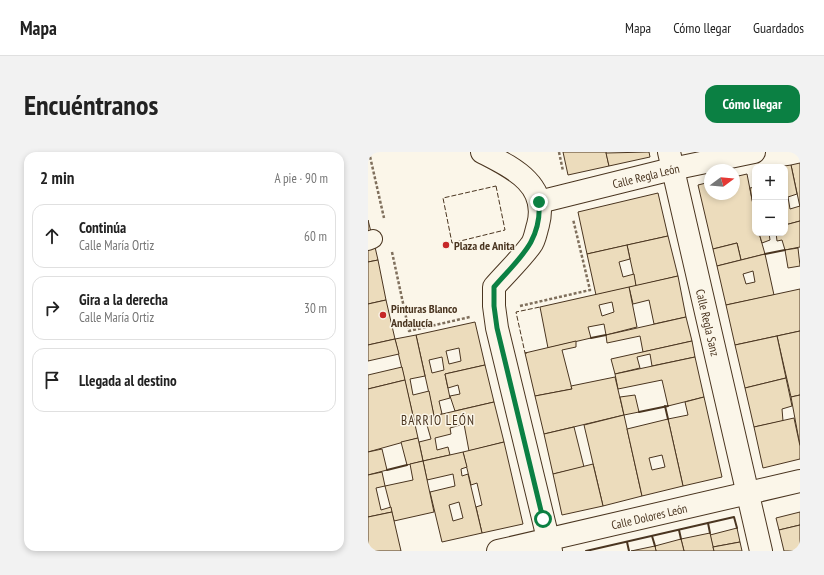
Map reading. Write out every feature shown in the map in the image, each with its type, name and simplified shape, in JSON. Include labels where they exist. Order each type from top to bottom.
[{"type":"street","points":[[482,152],[514,168],[532,186],[539,202],[540,216],[532,244],[494,287],[494,311],[550,545]]},
{"type":"street","name":"Calle Regla León","points":[[539,202],[671,160],[752,152]]},
{"type":"street","name":"Calle Regla Sanz","points":[[671,160],[761,551]]},
{"type":"street","name":"Calle Dolores León","points":[[498,551],[550,545],[747,493],[800,481]]},
{"type":"path","points":[[369,152],[385,221]]},
{"type":"path","points":[[391,251],[409,331],[590,290],[559,152]]},
{"type":"building","points":[[563,152],[606,152],[609,166],[568,175]]},
{"type":"building","points":[[649,152],[650,157],[609,166],[606,153]]},
{"type":"building","points":[[800,163],[800,207],[791,165]]},
{"type":"building","points":[[788,165],[791,165],[797,194],[788,197]]},
{"type":"building","points":[[747,174],[752,200],[752,236],[760,236],[765,254],[741,260],[737,243],[713,249],[698,185],[704,184],[704,200],[740,200],[740,176]]},
{"type":"building","points":[[750,188],[752,188],[752,199]]},
{"type":"building","points":[[658,193],[668,236],[587,254],[578,212]]},
{"type":"building","points":[[788,197],[790,209],[800,206],[800,221],[788,224]]},
{"type":"building","points":[[368,220],[371,232],[368,232]]},
{"type":"building","points":[[800,221],[800,247],[785,250],[782,240],[777,241],[776,236],[788,236],[788,224]]},
{"type":"building","points":[[668,236],[678,276],[636,286],[627,245]]},
{"type":"building","points":[[760,236],[769,236],[770,240],[762,243]]},
{"type":"building","points":[[737,243],[741,260],[717,266],[713,249]]},
{"type":"building","points":[[627,245],[630,259],[619,262],[623,277],[634,274],[636,286],[596,295],[587,254]]},
{"type":"building","points":[[375,247],[378,260],[368,262],[368,248]]},
{"type":"building","points":[[798,248],[800,266],[788,268],[785,250]]},
{"type":"building","points":[[765,254],[774,295],[726,305],[717,266]],"holes":[[[753,271],[755,282],[746,284],[743,274]]]},
{"type":"building","points":[[378,260],[386,300],[368,304],[368,262]]},
{"type":"building","points":[[678,276],[686,317],[654,324],[649,300],[633,304],[629,287]]},
{"type":"building","points":[[629,287],[637,327],[606,335],[604,324],[588,327],[591,338],[548,348],[540,307]],"holes":[[[612,302],[614,312],[602,316],[599,305]]]},
{"type":"building","points":[[800,289],[800,331],[735,345],[726,305]]},
{"type":"building","points":[[386,300],[395,339],[368,345],[368,304]]},
{"type":"building","points":[[686,317],[692,341],[643,352],[640,336],[607,343],[606,335]]},
{"type":"building","points":[[475,322],[485,365],[445,374],[450,398],[439,401],[442,414],[434,416],[416,335]],"holes":[[[459,348],[461,361],[449,364],[446,351]],[[442,357],[444,370],[432,373],[429,360]]]},
{"type":"building","points":[[800,331],[800,395],[791,397],[777,336]]},
{"type":"building","points":[[416,335],[425,376],[410,379],[413,395],[429,391],[434,416],[414,420],[395,339]]},
{"type":"building","points":[[777,336],[786,378],[745,388],[735,345]]},
{"type":"building","points":[[395,339],[399,354],[368,361],[368,345]]},
{"type":"building","points":[[576,341],[576,347],[562,350],[572,389],[535,396],[525,353]]},
{"type":"building","points":[[692,341],[695,357],[652,366],[650,354],[637,357],[640,368],[615,374],[611,359]]},
{"type":"building","points":[[695,357],[704,397],[668,406],[662,380],[618,389],[615,374]]},
{"type":"building","points":[[485,365],[494,402],[455,411],[450,396],[460,394],[458,385],[448,388],[445,374]]},
{"type":"building","points":[[402,367],[405,380],[368,389],[368,375]]},
{"type":"building","points":[[615,377],[624,415],[544,434],[535,396],[572,389],[571,386]]},
{"type":"building","points":[[786,378],[792,406],[782,409],[783,421],[754,427],[745,388]]},
{"type":"building","points":[[405,380],[418,438],[368,452],[368,389]]},
{"type":"building","points":[[635,395],[639,412],[624,415],[620,397]]},
{"type":"building","points":[[800,395],[800,446],[791,397]]},
{"type":"building","points":[[704,397],[722,477],[683,486],[668,419],[688,415],[685,402]]},
{"type":"building","points":[[494,402],[504,442],[469,451],[464,424],[450,428],[451,434],[435,438],[437,450],[448,447],[450,455],[423,461],[419,442],[431,439],[425,418]]},
{"type":"building","points":[[624,415],[642,496],[603,506],[584,425]]},
{"type":"building","points":[[794,418],[800,446],[800,459],[763,468],[754,427]]},
{"type":"building","points":[[668,419],[683,486],[642,496],[627,429]],"holes":[[[662,455],[665,467],[652,470],[649,458]]]},
{"type":"building","points":[[574,427],[584,467],[553,474],[544,434]]},
{"type":"building","points":[[418,438],[423,461],[407,465],[401,442]]},
{"type":"building","points":[[504,442],[523,524],[482,533],[476,507],[482,505],[477,483],[471,485],[463,452]]},
{"type":"building","points":[[382,449],[387,470],[368,475],[368,452]]},
{"type":"building","points":[[463,452],[467,467],[461,469],[462,476],[468,474],[482,533],[442,542],[430,492],[455,486],[453,474],[427,480],[423,461]],"holes":[[[459,502],[463,518],[453,521],[449,505]]]},
{"type":"building","points":[[423,461],[434,512],[394,521],[385,486],[413,480],[410,464]]},
{"type":"building","points":[[593,464],[603,506],[562,515],[553,474]]},
{"type":"building","points":[[382,472],[385,486],[376,488],[381,510],[391,507],[392,512],[368,517],[368,475]]},
{"type":"building","points":[[392,512],[401,551],[368,551],[368,517]]},
{"type":"building","points":[[800,512],[800,525],[779,530],[776,518]]},
{"type":"building","points":[[800,525],[800,551],[784,551],[779,530]]},
{"type":"building","points":[[737,528],[740,542],[713,547],[710,535]]},
{"type":"building","points":[[710,533],[714,551],[684,551],[681,539]]},
{"type":"building","points":[[681,539],[684,551],[656,551],[655,546]]},
{"type":"building","points":[[740,542],[742,551],[714,551],[713,547]]},
{"type":"building","points":[[655,546],[656,551],[631,551]]},
{"type":"fence","points":[[496,186],[505,230],[452,243],[443,198],[496,186]]},
{"type":"fence","points":[[527,353],[525,353],[516,312],[540,307]]},
{"type":"wall","points":[[765,254],[785,250]]},
{"type":"wall","points":[[591,338],[606,335]]},
{"type":"wall","points":[[665,406],[668,419]]},
{"type":"wall","points":[[639,412],[668,406]]},
{"type":"wall","points":[[387,470],[407,465]]},
{"type":"wall","points":[[586,551],[734,517],[737,528]]},
{"type":"wall","points":[[708,523],[710,533]]},
{"type":"wall","points":[[679,530],[681,539]]},
{"type":"wall","points":[[652,536],[655,546]]},
{"type":"wall","points":[[627,542],[629,551]]},
{"type":"place","name":"Plaza de Anita","points":[[446,245]]},
{"type":"place","name":"Pinturas Blanco Andalucía","points":[[383,315]]},
{"type":"district","name":"BARRIO LEÓN","points":[[438,420]]},
{"type":"route","points":[[539,202],[540,216],[532,244],[494,287],[493,296],[497,328],[543,519]]}]
